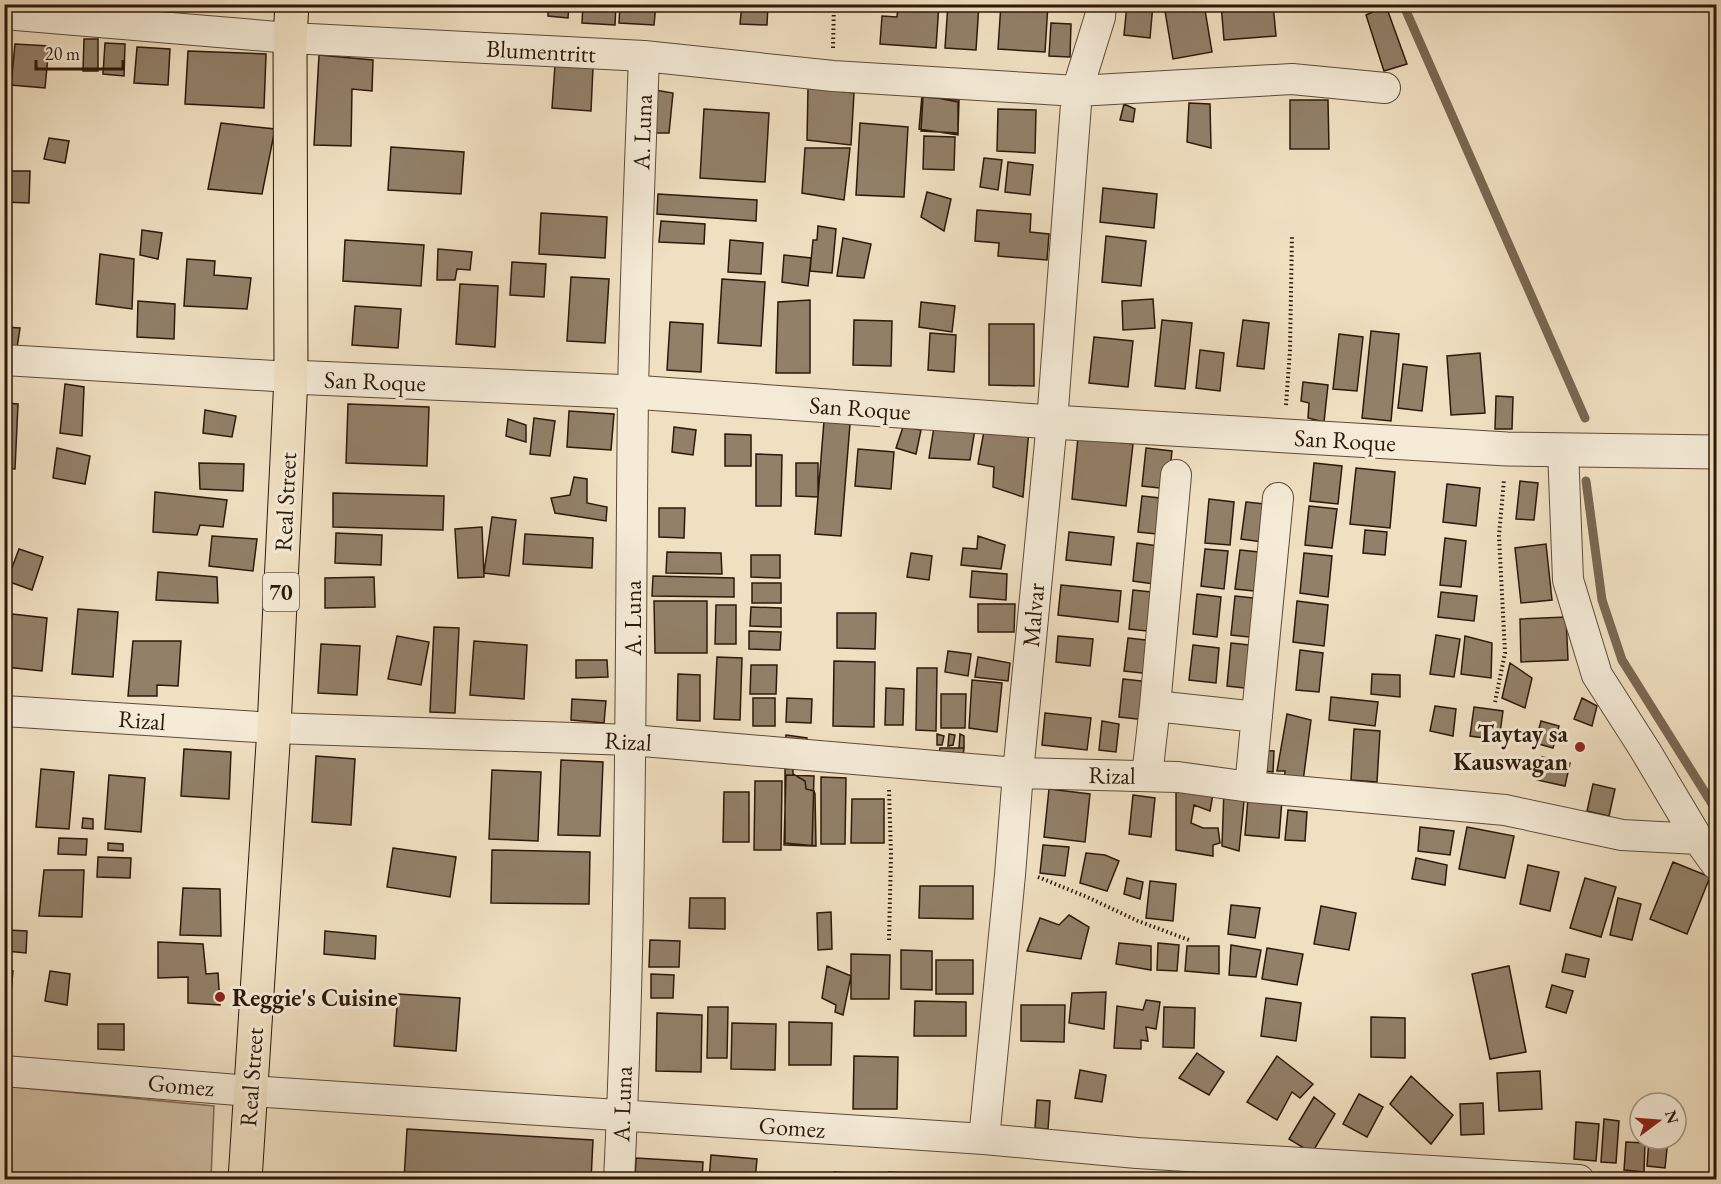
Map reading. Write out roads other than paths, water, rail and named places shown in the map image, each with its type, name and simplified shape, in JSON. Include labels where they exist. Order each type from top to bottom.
[{"type":"highway","name":"Real Street","points":[[245,1179],[274,728],[291,377],[290,38],[292,4]]},
{"type":"street","name":"Malvar","points":[[984,1139],[1011,875],[1018,772],[1052,422],[1077,91],[1100,17],[1101,4]]},
{"type":"street","name":"Blumentritt","points":[[4,14],[290,38],[644,56],[833,76],[1077,91],[1292,79],[1385,88]]},
{"type":"street","name":"A. Luna","points":[[618,1179],[622,1116],[631,740],[633,392],[644,56]]},
{"type":"street","name":"San Roque","points":[[4,360],[291,377],[633,392],[1052,422],[1507,449],[1716,452]]},
{"type":"street","points":[[1563,449],[1568,580],[1597,675],[1698,839],[1716,864]]},
{"type":"street","points":[[1147,776],[1176,475]]},
{"type":"street","points":[[1250,787],[1278,498]]},
{"type":"street","points":[[1155,706],[1257,717]]},
{"type":"street","name":"Rizal","points":[[4,711],[274,728],[631,740],[1018,772],[1178,777],[1250,787],[1505,810],[1622,835],[1698,839]]},
{"type":"street","name":"Gomez","points":[[4,1071],[250,1091],[984,1139],[1137,1153],[1579,1179]]},
{"type":"waterway","points":[[1403,4],[1585,418]]},
{"type":"waterway","points":[[1586,481],[1602,600],[1622,660],[1716,810]]},
{"type":"place","name":"Taytay sa Kauswagan","points":[[1580,747]]},
{"type":"place","name":"Reggie's Cuisine","points":[[220,997]]}]
